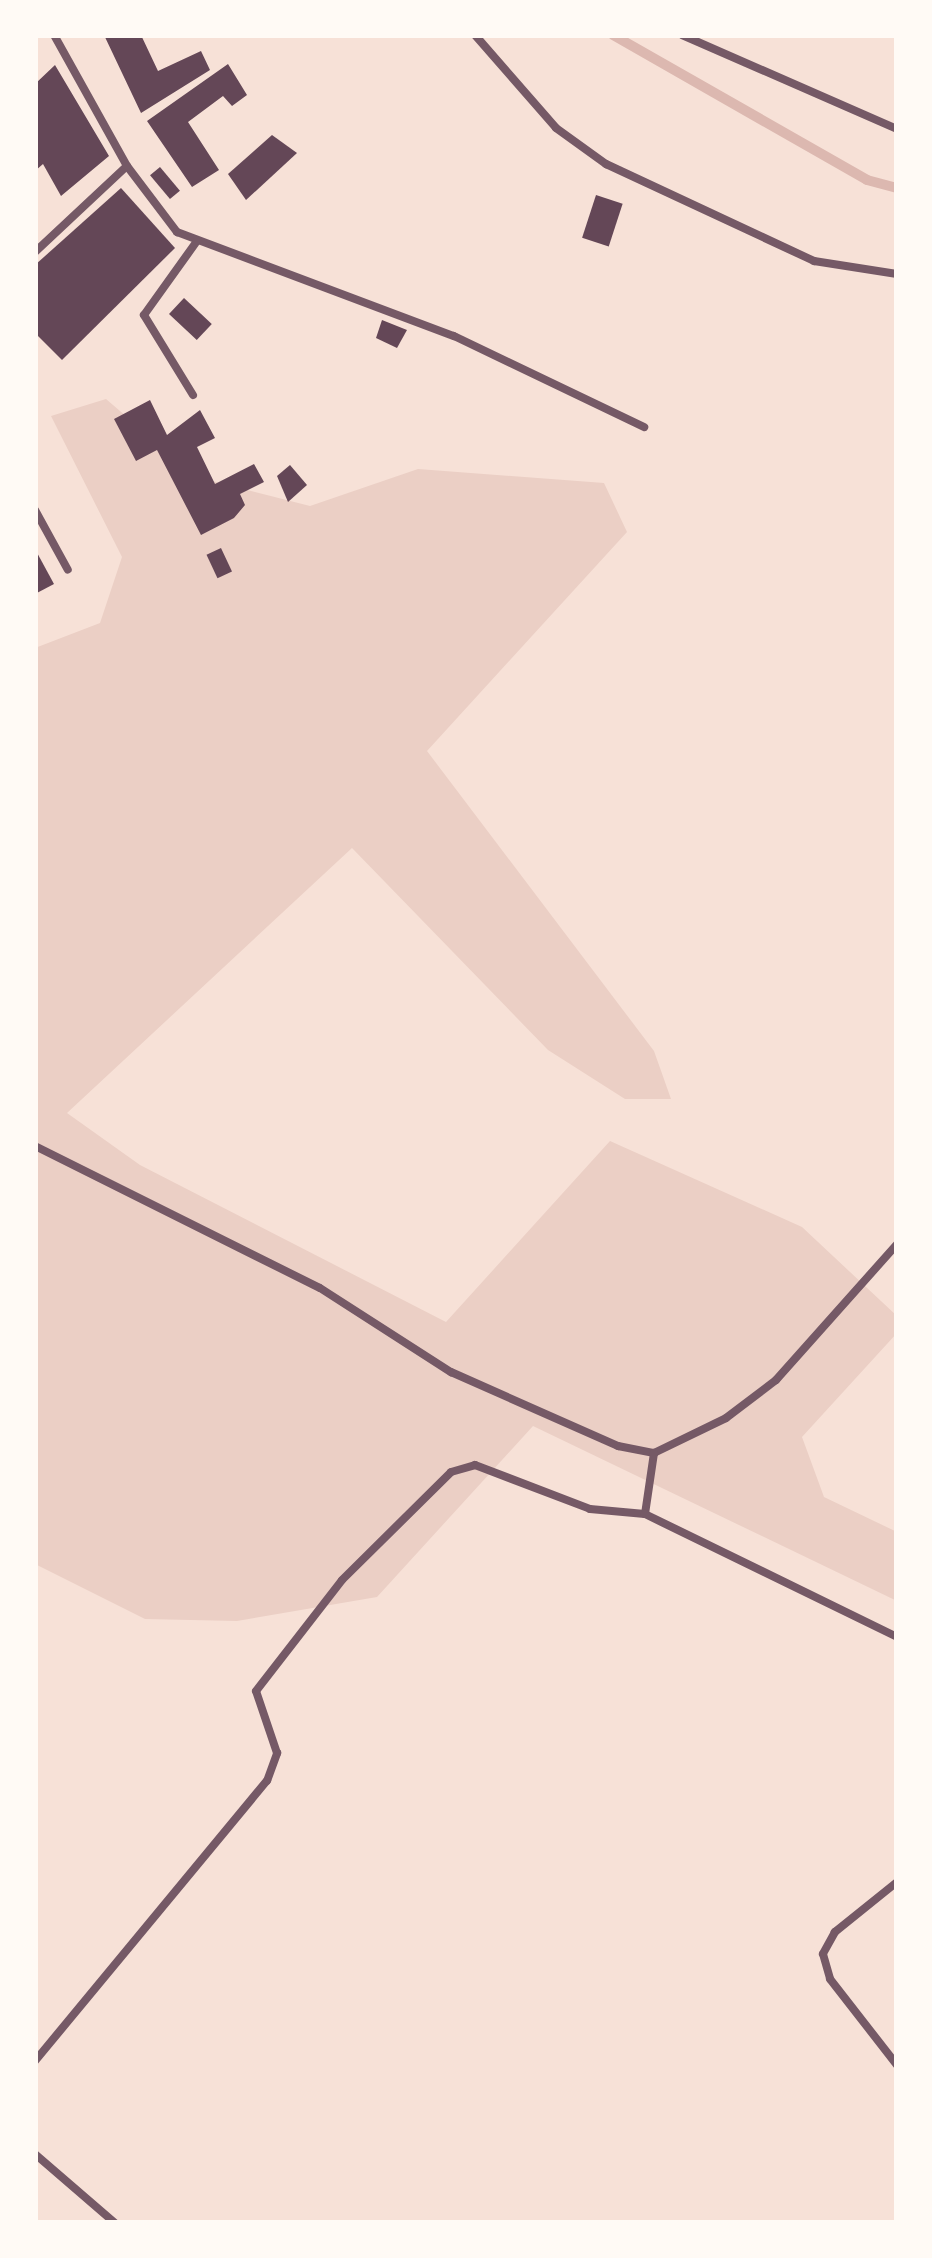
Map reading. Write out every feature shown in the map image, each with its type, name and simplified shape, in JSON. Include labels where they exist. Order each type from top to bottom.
[{"type":"lane","points":[[54,35],[151,204],[197,241],[454,336],[644,427]]},
{"type":"lane","points":[[476,35],[556,128],[606,164],[814,261],[897,274]]},
{"type":"lane","points":[[682,35],[897,129]]},
{"type":"lane","points":[[35,252],[127,166]]},
{"type":"lane","points":[[193,395],[144,315],[197,241]]},
{"type":"lane","points":[[35,510],[68,570]]},
{"type":"lane","points":[[35,1146],[320,1288],[451,1372],[618,1446],[654,1452],[726,1418],[776,1380],[897,1244]]},
{"type":"lane","points":[[645,1514],[654,1452]]},
{"type":"lane","points":[[35,2061],[266,1781],[277,1753],[256,1691],[342,1580],[450,1472],[476,1465],[590,1509],[645,1514],[897,1638]]},
{"type":"lane","points":[[897,1882],[835,1932],[823,1954],[830,1979],[897,2064]]},
{"type":"lane","points":[[35,2154],[114,2223]]},
{"type":"shaded area","points":[[106,399],[197,477],[310,506],[418,469],[604,483],[627,532],[427,751],[654,1051],[671,1099],[625,1099],[548,1050],[352,848],[67,1113],[140,1165],[446,1322],[610,1141],[802,1227],[897,1316],[897,1333],[802,1437],[824,1497],[897,1532],[897,1601],[533,1426],[377,1597],[237,1621],[145,1619],[35,1564],[35,648],[100,623],[122,557],[51,416]]},
{"type":"building","points":[[104,35],[141,35],[158,71],[201,51],[210,70],[141,113]]},
{"type":"building","points":[[228,64],[247,95],[232,106],[223,96],[188,122],[219,170],[192,187],[147,121]]},
{"type":"building","points":[[55,65],[109,156],[61,196],[43,164],[35,171],[35,84]]},
{"type":"building","points":[[272,135],[297,153],[246,200],[228,174]]},
{"type":"building","points":[[160,167],[180,191],[170,199],[150,175]]},
{"type":"building","points":[[121,188],[175,248],[62,360],[35,333],[35,265]]},
{"type":"building","points":[[596,195],[623,204],[609,246],[582,238]]},
{"type":"building","points":[[184,298],[212,324],[197,340],[169,314]]},
{"type":"building","points":[[382,320],[407,330],[397,348],[376,338]]},
{"type":"building","points":[[150,400],[167,435],[200,410],[215,438],[197,447],[215,484],[254,464],[264,482],[240,494],[245,505],[234,518],[201,535],[157,450],[136,461],[114,419]]},
{"type":"building","points":[[290,465],[307,485],[288,502],[277,476]]},
{"type":"building","points":[[221,548],[232,572],[217,578],[206,555]]},
{"type":"building","points":[[35,549],[54,584],[35,594]]},
{"type":"waterway","points":[[613,35],[867,180],[897,188]]}]
